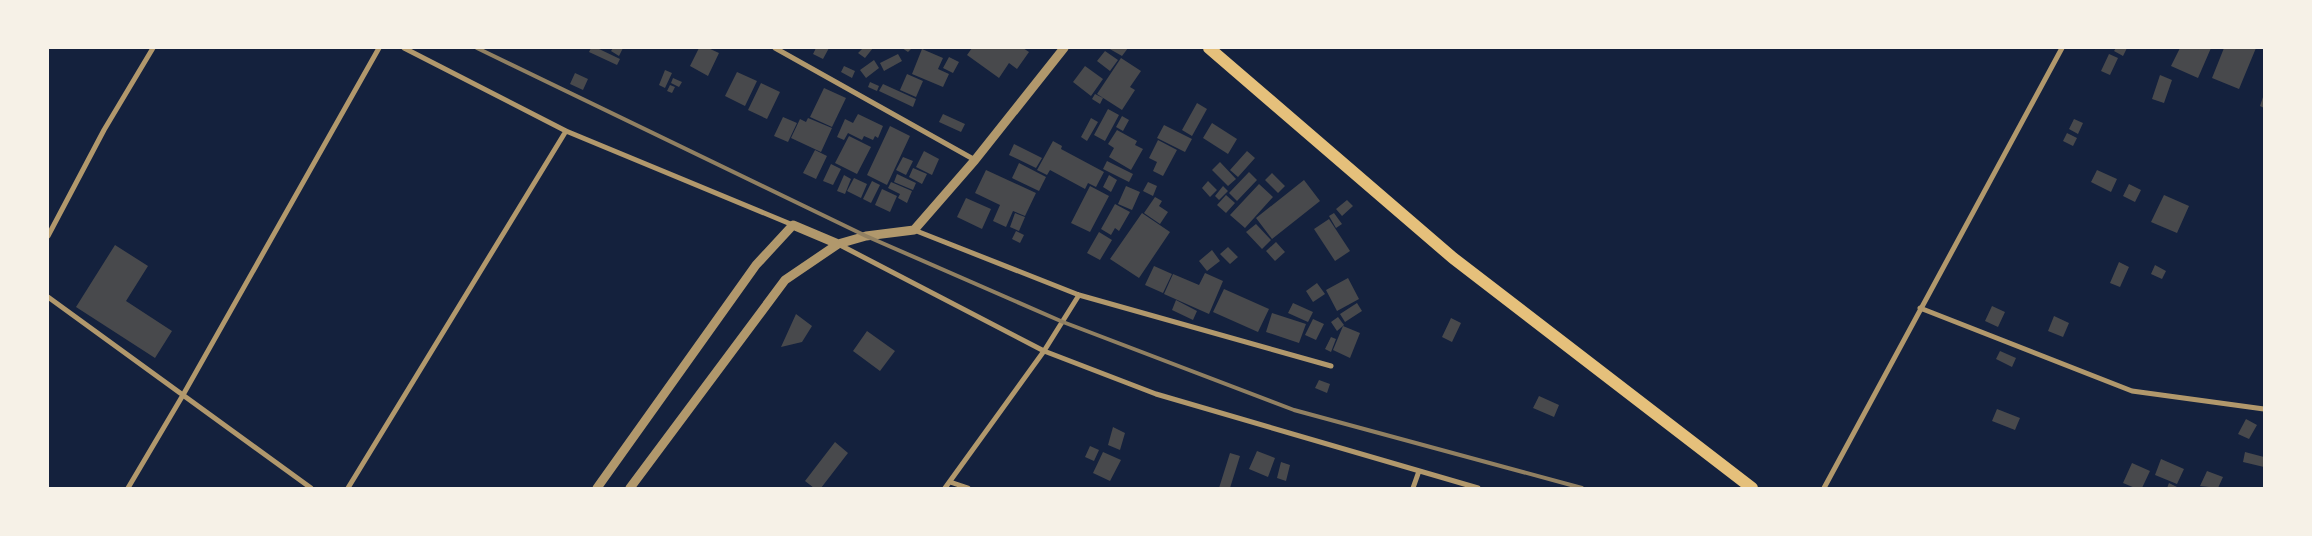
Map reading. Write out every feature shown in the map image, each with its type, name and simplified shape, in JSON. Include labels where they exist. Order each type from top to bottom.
[{"type":"main road","points":[[1209,48],[1453,258],[1752,488]]},
{"type":"street","points":[[48,236],[104,130],[153,48]]},
{"type":"street","points":[[128,488],[183,395],[379,48]]},
{"type":"street","points":[[404,48],[566,131],[838,244],[1044,350],[1156,394],[1478,488]]},
{"type":"street","points":[[777,48],[975,160]]},
{"type":"street","points":[[914,230],[975,160],[1061,52],[1069,48]]},
{"type":"street","points":[[1824,488],[2062,48]]},
{"type":"street","points":[[348,488],[566,131]]},
{"type":"street","points":[[597,488],[756,265],[793,225]]},
{"type":"street","points":[[630,488],[785,280],[838,244],[866,236],[914,230],[1079,295],[1331,366]]},
{"type":"street","points":[[945,488],[1044,350],[1079,295]]},
{"type":"street","points":[[49,299],[310,488]]},
{"type":"street","points":[[1920,308],[2132,391],[2264,409]]},
{"type":"street","points":[[1413,488],[1419,471]]},
{"type":"street","points":[[950,482],[968,488]]},
{"type":"building","points":[[591,48],[597,48],[620,59],[617,65],[589,52]]},
{"type":"building","points":[[613,48],[623,48],[619,56],[611,51]]},
{"type":"building","points":[[699,48],[708,48],[719,53],[708,76],[690,66]]},
{"type":"building","points":[[816,48],[829,48],[823,59],[813,54]]},
{"type":"building","points":[[863,48],[873,48],[865,58],[858,53]]},
{"type":"building","points":[[902,48],[912,48],[908,52]]},
{"type":"building","points":[[972,48],[1023,48],[1029,52],[1017,69],[1009,63],[999,78],[967,55]]},
{"type":"building","points":[[1108,48],[1128,48],[1122,56]]},
{"type":"building","points":[[2116,48],[2127,48],[2123,56],[2114,51]]},
{"type":"building","points":[[2180,48],[2211,48],[2198,78],[2171,66]]},
{"type":"building","points":[[2224,48],[2256,48],[2239,89],[2212,78]]},
{"type":"building","points":[[922,49],[943,58],[938,69],[949,74],[943,87],[912,74]]},
{"type":"building","points":[[1105,51],[1118,60],[1110,71],[1097,61]]},
{"type":"building","points":[[898,54],[902,61],[884,71],[880,63]]},
{"type":"building","points":[[2109,54],[2118,58],[2110,75],[2101,71]]},
{"type":"building","points":[[949,57],[959,62],[953,73],[943,68]]},
{"type":"building","points":[[1121,58],[1141,71],[1130,87],[1135,90],[1122,110],[1097,94]]},
{"type":"building","points":[[874,60],[879,68],[866,78],[860,70]]},
{"type":"building","points":[[844,66],[855,71],[852,78],[841,72]]},
{"type":"building","points":[[1085,66],[1103,79],[1091,96],[1073,82]]},
{"type":"building","points":[[665,70],[672,73],[665,88],[659,85]]},
{"type":"building","points":[[737,72],[757,81],[745,106],[725,96]]},
{"type":"building","points":[[575,73],[588,79],[583,90],[570,84]]},
{"type":"building","points":[[907,74],[923,81],[916,97],[900,90]]},
{"type":"building","points":[[2160,75],[2172,80],[2164,103],[2152,99]]},
{"type":"building","points":[[673,78],[682,82],[679,87],[671,83]]},
{"type":"building","points":[[870,82],[879,86],[877,91],[868,87]]},
{"type":"building","points":[[761,83],[780,92],[767,119],[748,110]]},
{"type":"building","points":[[883,84],[916,99],[913,107],[879,91]]},
{"type":"building","points":[[670,85],[675,87],[672,93],[667,91]]},
{"type":"building","points":[[824,88],[846,98],[832,127],[810,117]]},
{"type":"building","points":[[1095,94],[1103,98],[1100,104],[1092,99]]},
{"type":"building","points":[[2264,94],[2264,108],[2260,106]]},
{"type":"building","points":[[1197,103],[1207,109],[1192,136],[1182,130]]},
{"type":"building","points":[[1108,109],[1119,115],[1105,141],[1094,135]]},
{"type":"building","points":[[858,114],[883,126],[878,138],[875,136],[873,140],[864,136],[862,140],[848,133],[844,140],[837,137],[845,119],[853,123]]},
{"type":"building","points":[[943,114],[965,124],[961,132],[939,122]]},
{"type":"building","points":[[1122,116],[1129,120],[1123,131],[1116,127]]},
{"type":"building","points":[[783,117],[797,123],[788,142],[774,136]]},
{"type":"building","points":[[808,118],[832,128],[821,152],[791,138],[800,119],[806,122]]},
{"type":"building","points":[[1091,118],[1098,122],[1087,141],[1081,137]]},
{"type":"building","points":[[2074,119],[2083,123],[2078,134],[2069,129]]},
{"type":"building","points":[[1212,123],[1237,139],[1228,154],[1203,138]]},
{"type":"building","points":[[1164,125],[1192,139],[1185,152],[1157,138]]},
{"type":"building","points":[[890,126],[910,136],[887,185],[867,175]]},
{"type":"building","points":[[1117,130],[1137,141],[1135,145],[1143,149],[1131,170],[1109,157],[1114,148],[1108,144]]},
{"type":"building","points":[[2067,133],[2077,138],[2073,146],[2063,141]]},
{"type":"building","points":[[849,136],[871,147],[857,174],[835,163]]},
{"type":"building","points":[[1158,140],[1177,150],[1163,176],[1153,171],[1157,162],[1149,158]]},
{"type":"building","points":[[1053,141],[1062,146],[1061,149],[1104,172],[1096,187],[1088,183],[1085,189],[1050,170],[1047,175],[1037,170]]},
{"type":"building","points":[[1014,144],[1042,158],[1036,168],[1009,155]]},
{"type":"building","points":[[815,150],[827,156],[816,179],[803,173]]},
{"type":"building","points":[[924,151],[939,159],[932,175],[916,167]]},
{"type":"building","points":[[1247,151],[1255,158],[1238,177],[1230,170]]},
{"type":"building","points":[[903,157],[913,161],[906,175],[896,170]]},
{"type":"building","points":[[1107,161],[1133,174],[1129,182],[1103,169]]},
{"type":"building","points":[[1220,162],[1236,179],[1228,186],[1212,170]]},
{"type":"building","points":[[1019,163],[1046,177],[1039,191],[1012,178]]},
{"type":"building","points":[[831,164],[841,169],[833,185],[823,181]]},
{"type":"building","points":[[913,168],[927,174],[922,184],[909,177]]},
{"type":"building","points":[[986,170],[1036,193],[1025,216],[1013,211],[1006,227],[993,221],[1000,205],[975,193]]},
{"type":"building","points":[[2097,170],[2117,179],[2111,192],[2091,182]]},
{"type":"building","points":[[1249,172],[1257,180],[1237,201],[1229,193]]},
{"type":"building","points":[[1272,173],[1285,186],[1278,193],[1265,180]]},
{"type":"building","points":[[897,174],[916,183],[913,190],[894,182]]},
{"type":"building","points":[[844,175],[851,179],[845,194],[837,191]]},
{"type":"building","points":[[1109,175],[1117,180],[1111,192],[1103,187]]},
{"type":"building","points":[[854,178],[867,184],[861,198],[847,191]]},
{"type":"building","points":[[1304,180],[1320,201],[1272,239],[1256,218]]},
{"type":"building","points":[[872,181],[880,185],[871,203],[863,199]]},
{"type":"building","points":[[1208,181],[1217,190],[1210,197],[1202,188]]},
{"type":"building","points":[[891,182],[912,191],[907,203],[898,198],[900,194],[888,188]]},
{"type":"building","points":[[1148,182],[1157,186],[1153,196],[1143,191]]},
{"type":"building","points":[[1259,184],[1273,197],[1245,228],[1230,215]]},
{"type":"building","points":[[2129,184],[2141,190],[2135,202],[2123,196]]},
{"type":"building","points":[[1090,186],[1109,196],[1090,232],[1071,223]]},
{"type":"building","points":[[1126,186],[1140,192],[1132,210],[1118,204]]},
{"type":"building","points":[[1223,186],[1228,191],[1219,200],[1215,196]]},
{"type":"building","points":[[882,189],[897,196],[890,212],[875,205]]},
{"type":"building","points":[[1226,195],[1235,203],[1226,213],[1217,205]]},
{"type":"building","points":[[2164,195],[2189,206],[2177,233],[2151,222]]},
{"type":"building","points":[[1155,197],[1162,201],[1159,206],[1168,212],[1160,224],[1144,213]]},
{"type":"building","points":[[966,198],[991,209],[982,229],[957,217]]},
{"type":"building","points":[[1347,200],[1353,206],[1342,216],[1336,209]]},
{"type":"building","points":[[1115,204],[1130,212],[1119,231],[1115,228],[1111,235],[1101,229]]},
{"type":"building","points":[[1015,213],[1025,217],[1019,231],[1010,227]]},
{"type":"building","points":[[1142,213],[1170,232],[1139,278],[1110,259]]},
{"type":"building","points":[[1334,213],[1342,224],[1336,228],[1329,216]]},
{"type":"building","points":[[1329,219],[1350,251],[1335,261],[1314,229]]},
{"type":"building","points":[[1256,224],[1271,240],[1262,249],[1246,232]]},
{"type":"building","points":[[1016,231],[1024,235],[1020,243],[1012,239]]},
{"type":"building","points":[[1099,232],[1112,240],[1100,260],[1087,253]]},
{"type":"building","points":[[1276,242],[1285,252],[1275,261],[1266,251]]},
{"type":"building","points":[[115,245],[148,266],[126,301],[172,331],[155,358],[76,307]]},
{"type":"building","points":[[1228,247],[1238,257],[1230,264],[1220,254]]},
{"type":"building","points":[[1212,250],[1220,261],[1207,271],[1199,261]]},
{"type":"building","points":[[2119,262],[2129,267],[2120,287],[2110,283]]},
{"type":"building","points":[[2155,265],[2166,271],[2162,279],[2151,274]]},
{"type":"building","points":[[1154,266],[1172,274],[1163,293],[1145,285]]},
{"type":"building","points":[[1205,273],[1223,281],[1209,314],[1164,294],[1173,274],[1199,285]]},
{"type":"building","points":[[1348,278],[1359,299],[1337,311],[1326,290]]},
{"type":"building","points":[[1317,283],[1325,294],[1313,302],[1306,291]]},
{"type":"building","points":[[1224,289],[1269,309],[1258,332],[1213,312]]},
{"type":"building","points":[[1176,300],[1197,311],[1193,320],[1172,310]]},
{"type":"building","points":[[1293,303],[1313,312],[1308,322],[1288,313]]},
{"type":"building","points":[[1357,303],[1362,311],[1345,322],[1340,314]]},
{"type":"building","points":[[1992,306],[2005,312],[1998,327],[1985,321]]},
{"type":"building","points":[[1272,313],[1306,324],[1299,343],[1266,332]]},
{"type":"building","points":[[796,314],[812,326],[802,342],[781,347]]},
{"type":"building","points":[[2054,316],[2069,323],[2063,337],[2048,331]]},
{"type":"building","points":[[1338,317],[1344,325],[1337,331],[1331,322]]},
{"type":"building","points":[[1451,318],[1461,323],[1452,342],[1442,337]]},
{"type":"building","points":[[1313,319],[1324,324],[1316,340],[1305,335]]},
{"type":"building","points":[[1343,326],[1360,333],[1350,358],[1333,350]]},
{"type":"building","points":[[867,331],[895,351],[880,371],[853,351]]},
{"type":"building","points":[[1331,337],[1336,339],[1331,352],[1325,349]]},
{"type":"building","points":[[2000,351],[2016,358],[2012,367],[1996,359]]},
{"type":"building","points":[[1319,380],[1330,384],[1327,393],[1315,388]]},
{"type":"building","points":[[1539,396],[1559,405],[1554,417],[1533,408]]},
{"type":"building","points":[[1997,409],[2020,418],[2015,430],[1992,421]]},
{"type":"building","points":[[2246,419],[2257,425],[2249,439],[2238,434]]},
{"type":"building","points":[[1113,427],[1125,433],[1120,450],[1108,445]]},
{"type":"building","points":[[835,442],[848,453],[821,488],[814,488],[805,481]]},
{"type":"building","points":[[1090,446],[1099,450],[1094,461],[1085,457]]},
{"type":"building","points":[[1257,451],[1275,458],[1268,477],[1249,469]]},
{"type":"building","points":[[1103,452],[1121,460],[1110,481],[1093,473]]},
{"type":"building","points":[[2245,452],[2264,457],[2264,467],[2243,462]]},
{"type":"building","points":[[1230,453],[1240,456],[1230,488],[1219,488]]},
{"type":"building","points":[[2161,459],[2184,469],[2177,484],[2155,475]]},
{"type":"building","points":[[1281,462],[1290,465],[1286,481],[1277,478]]},
{"type":"building","points":[[2132,463],[2150,471],[2142,488],[2135,488],[2123,483]]},
{"type":"building","points":[[2207,471],[2223,477],[2218,488],[2200,486]]},
{"type":"building","points":[[2169,483],[2179,488],[2167,488]]},
{"type":"railway","points":[[477,48],[866,236],[1063,322],[1294,410],[1582,488]]}]
